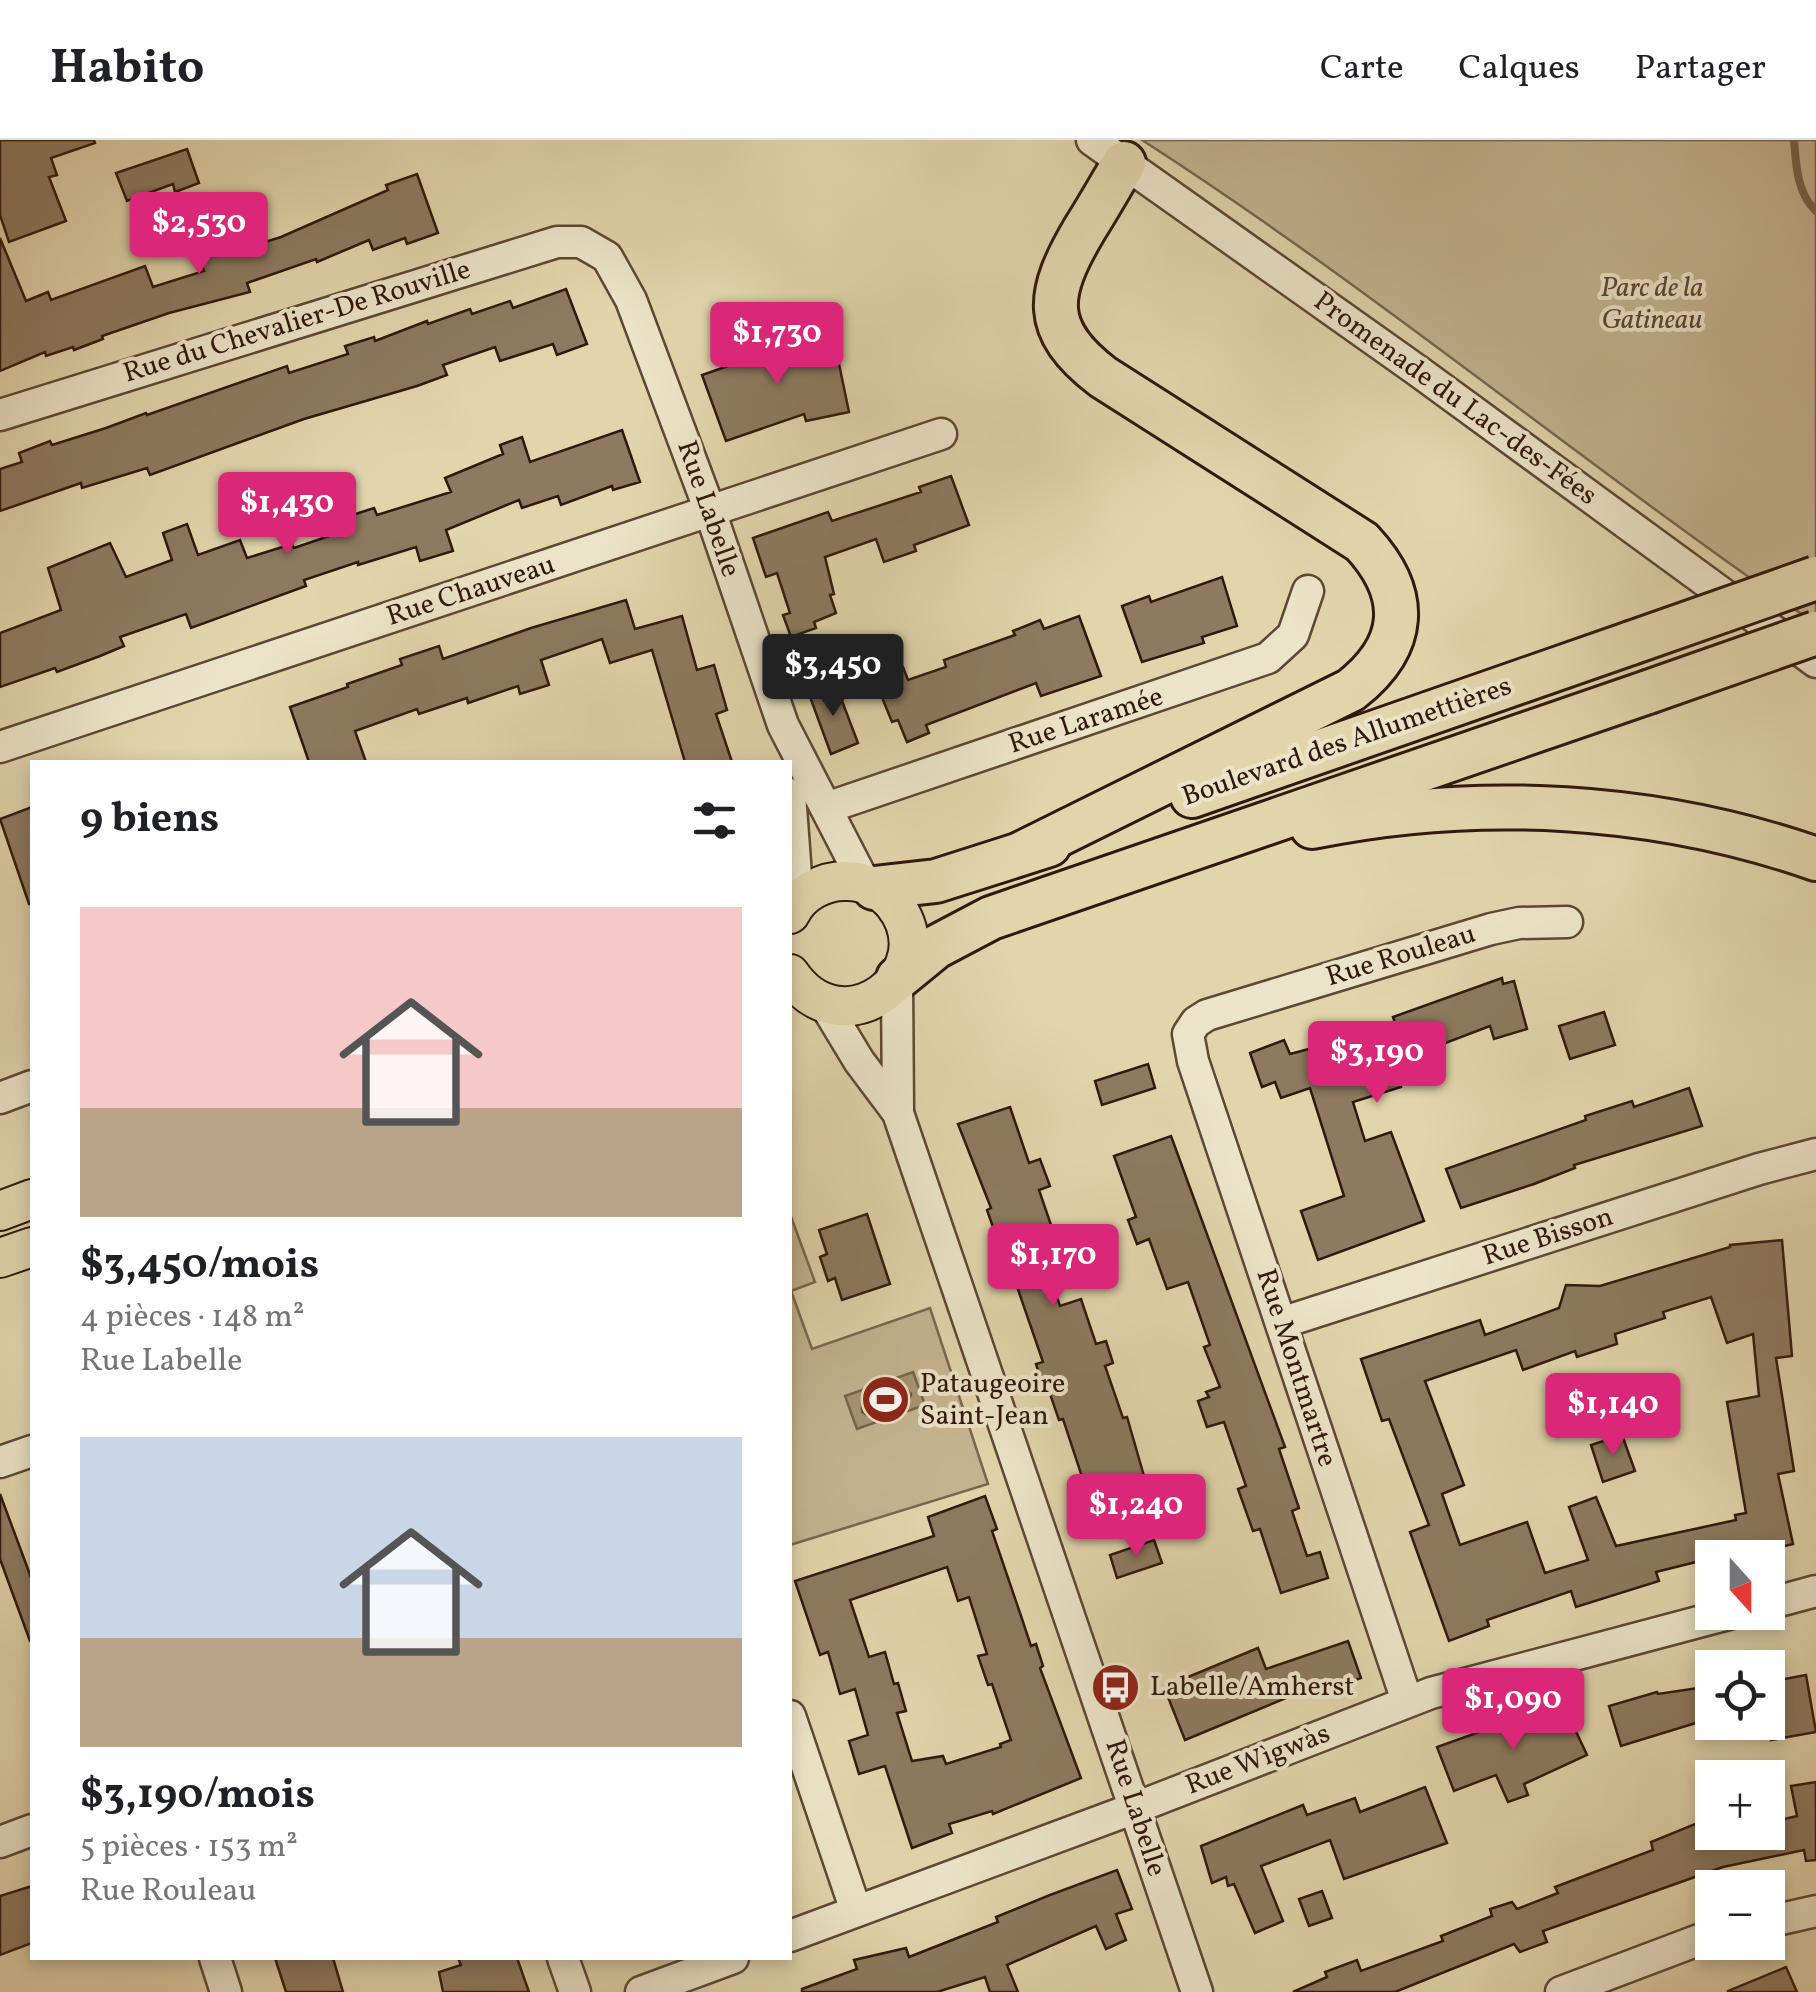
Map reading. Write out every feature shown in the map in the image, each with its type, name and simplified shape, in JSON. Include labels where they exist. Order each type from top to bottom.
[{"type":"highway","points":[[1022,853],[1351,690],[1383,659],[1392,646],[1396,626],[1397,606],[1391,588],[1376,556],[1362,542],[1103,377],[1083,362],[1062,334],[1055,307],[1060,278],[1108,151]]},
{"type":"highway","name":"Boulevard des Allumettières","points":[[869,886],[936,880],[1022,853],[1816,578]]},
{"type":"highway","name":"Boulevard des Allumettières","points":[[897,979],[936,947],[992,918],[1816,634]]},
{"type":"highway","points":[[1150,861],[1323,825],[1444,810],[1504,808],[1664,819],[1712,828],[1816,859]]},
{"type":"main road","points":[[792,977],[810,1001],[842,1007],[868,1002],[897,979],[908,945],[906,928],[888,898],[869,886],[836,881],[809,892],[793,909]]},
{"type":"main road","points":[[0,1211],[30,1201]]},
{"type":"main road","points":[[0,1258],[30,1248]]},
{"type":"street","name":"Promenade du Lac-des-Fées","points":[[1108,151],[1418,371],[1816,662]]},
{"type":"street","name":"Rue du Chevalier-De Rouville","points":[[0,414],[557,242],[568,240],[594,247]]},
{"type":"street","name":"Rue Labelle","points":[[594,247],[607,257],[631,300],[710,511],[782,726],[869,886]]},
{"type":"street","name":"Rue Chauveau","points":[[0,747],[942,434]]},
{"type":"street","name":"Rue Laramée","points":[[826,808],[1268,658],[1293,636],[1308,591]]},
{"type":"street","name":"Rue Labelle","points":[[782,726],[786,760]]},
{"type":"street","points":[[792,864],[793,909]]},
{"type":"street","name":"Rue Rouleau","points":[[1188,1034],[1206,1015],[1491,929],[1519,923],[1568,922]]},
{"type":"street","name":"Rue Labelle","points":[[897,979],[898,1112],[1197,1992]]},
{"type":"street","name":"Rue Labelle","points":[[810,1001],[898,1112]]},
{"type":"street","name":"Rue Montmartre","points":[[1188,1034],[1193,1061],[1407,1701]]},
{"type":"street","points":[[0,1098],[30,1087]]},
{"type":"street","name":"Rue Bisson","points":[[1280,1322],[1785,1160],[1816,1154]]},
{"type":"street","points":[[0,1462],[30,1452]]},
{"type":"street","points":[[1785,1600],[1816,1592]]},
{"type":"street","name":"Rue Wìgwàs","points":[[792,1935],[1136,1808],[1407,1701],[1695,1623]]},
{"type":"street","points":[[792,1722],[856,1911]]},
{"type":"street","points":[[0,1842],[30,1831]]},
{"type":"street","points":[[1785,1918],[1816,1911]]},
{"type":"street","points":[[1560,1992],[1695,1941]]},
{"type":"street","points":[[216,1960],[226,1992]]},
{"type":"street","points":[[564,1960],[575,1992]]},
{"type":"street","points":[[641,1992],[727,1960]]},
{"type":"green space","name":"Parc de la Gatineau","points":[[1142,140],[1816,140],[1816,624],[1314,257]]},
{"type":"green space","points":[[792,1219],[815,1282],[792,1291]]},
{"type":"green space","points":[[792,1294],[812,1349],[930,1308],[988,1484],[792,1544]]},
{"type":"water","name":"Pataugeoire Saint-Jean","points":[[913,1372],[925,1405],[857,1429],[845,1396]]},
{"type":"building","points":[[0,140],[94,140],[95,143],[51,158],[57,175],[49,177],[66,221],[9,242],[0,215]]},
{"type":"building","points":[[187,149],[199,183],[175,192],[173,184],[127,201],[116,173]]},
{"type":"building","points":[[417,174],[438,233],[407,244],[405,238],[373,250],[369,240],[317,262],[316,259],[247,283],[250,292],[169,313],[74,350],[73,347],[46,356],[45,352],[0,371],[0,238],[26,301],[48,292],[51,300],[145,266],[153,287],[204,271],[198,251],[229,242],[233,252],[281,237],[388,190],[386,185]]},
{"type":"building","points":[[566,289],[587,344],[557,355],[553,344],[500,361],[495,347],[443,365],[447,375],[304,419],[150,475],[147,468],[82,488],[81,483],[0,511],[0,469],[22,462],[19,453],[147,415],[287,366],[289,373],[348,354],[345,346],[374,337],[375,341],[427,321],[428,324],[470,309],[472,314],[510,301],[513,308]]},
{"type":"building","points":[[778,331],[784,349],[830,340],[849,412],[806,421],[804,414],[726,441],[702,375],[757,356],[751,340]]},
{"type":"building","points":[[622,430],[640,482],[613,490],[612,486],[561,505],[558,496],[522,508],[519,500],[446,530],[453,551],[420,561],[416,547],[358,562],[304,580],[306,586],[191,628],[186,614],[120,637],[124,646],[57,672],[55,668],[0,687],[0,633],[61,610],[48,568],[110,543],[126,577],[172,560],[163,533],[187,524],[198,555],[240,540],[247,558],[292,544],[294,548],[347,530],[343,518],[374,508],[377,515],[451,492],[445,478],[503,454],[500,445],[522,437],[530,462]]},
{"type":"building","points":[[951,476],[969,525],[914,545],[916,551],[884,562],[876,539],[825,557],[836,613],[814,622],[816,628],[791,637],[783,615],[790,613],[777,573],[766,577],[753,538],[828,512],[832,521],[921,492],[919,487]]},
{"type":"building","points":[[1222,577],[1237,626],[1202,637],[1204,643],[1142,662],[1122,606],[1149,596],[1151,602]]},
{"type":"building","points":[[626,600],[635,629],[682,616],[697,670],[714,665],[727,710],[716,714],[731,760],[684,760],[652,650],[610,663],[602,639],[541,660],[549,685],[520,694],[518,686],[419,714],[417,709],[355,731],[365,760],[308,760],[290,707],[402,665],[400,659],[439,646],[443,659]]},
{"type":"building","points":[[1079,616],[1101,676],[1041,696],[1036,683],[926,725],[929,733],[907,742],[898,720],[892,722],[874,678],[903,667],[908,680],[946,667],[944,660],[1015,635],[1013,631],[1040,620],[1044,629]]},
{"type":"building","points":[[836,685],[858,743],[831,754],[809,694]]},
{"type":"building","points":[[30,808],[30,904],[29,904],[0,819]]},
{"type":"building","points":[[1502,978],[1503,984],[1514,981],[1527,1029],[1494,1039],[1490,1026],[1440,1045],[1440,1060],[1397,1074],[1401,1087],[1353,1102],[1365,1141],[1391,1132],[1424,1221],[1318,1260],[1301,1211],[1344,1196],[1310,1088],[1281,1098],[1275,1082],[1262,1087],[1250,1053],[1284,1040],[1290,1054],[1396,1026],[1393,1017]]},
{"type":"building","points":[[1604,1012],[1615,1045],[1570,1059],[1559,1026]]},
{"type":"building","points":[[1148,1064],[1155,1088],[1102,1105],[1095,1081]]},
{"type":"building","points":[[1689,1088],[1702,1126],[1574,1165],[1575,1168],[1534,1184],[1461,1208],[1446,1169],[1586,1120],[1585,1116],[1632,1101],[1634,1107]]},
{"type":"building","points":[[1010,1107],[1029,1163],[1040,1159],[1050,1186],[1039,1190],[1063,1260],[1046,1266],[1060,1306],[1081,1299],[1096,1344],[1106,1341],[1113,1363],[1105,1366],[1123,1418],[1127,1417],[1146,1483],[1090,1501],[1063,1419],[1059,1420],[1047,1385],[1043,1386],[1036,1364],[1043,1362],[958,1124]]},
{"type":"building","points":[[1171,1136],[1285,1447],[1279,1449],[1299,1508],[1292,1511],[1307,1556],[1320,1552],[1328,1578],[1281,1593],[1260,1529],[1253,1531],[1238,1489],[1246,1486],[1224,1422],[1207,1427],[1198,1401],[1209,1397],[1206,1392],[1220,1387],[1204,1347],[1210,1345],[1188,1282],[1167,1289],[1149,1239],[1137,1244],[1128,1220],[1136,1217],[1114,1156]]},
{"type":"building","points":[[867,1214],[890,1284],[842,1300],[835,1278],[828,1281],[820,1257],[827,1254],[819,1230]]},
{"type":"building","points":[[1782,1240],[1792,1356],[1776,1358],[1794,1471],[1778,1474],[1793,1544],[1785,1546],[1785,1540],[1695,1540],[1695,1562],[1656,1572],[1659,1581],[1576,1607],[1571,1591],[1487,1620],[1489,1626],[1449,1641],[1410,1532],[1429,1525],[1389,1419],[1382,1421],[1361,1359],[1480,1320],[1485,1335],[1559,1308],[1566,1285],[1600,1286],[1730,1247]],"holes":[[[1711,1297],[1727,1343],[1753,1334],[1759,1396],[1727,1402],[1746,1513],[1735,1515],[1736,1520],[1616,1546],[1596,1497],[1569,1507],[1588,1560],[1545,1573],[1527,1522],[1460,1545],[1442,1494],[1464,1485],[1425,1381],[1516,1350],[1523,1370],[1575,1351],[1577,1357],[1617,1344],[1615,1334],[1665,1318],[1663,1312]]]},
{"type":"building","points":[[1622,1435],[1635,1471],[1603,1482],[1591,1445]]},
{"type":"building","points":[[0,1494],[30,1575],[30,1641],[0,1559]]},
{"type":"building","points":[[985,1496],[997,1529],[992,1531],[1031,1646],[1036,1644],[1043,1666],[1040,1668],[1081,1778],[993,1814],[992,1811],[949,1824],[952,1833],[912,1848],[885,1766],[859,1774],[849,1741],[868,1735],[855,1689],[840,1694],[828,1652],[820,1655],[795,1581],[934,1536],[928,1517]],"holes":[[[947,1567],[958,1601],[969,1597],[987,1654],[978,1656],[1011,1740],[1000,1744],[1001,1747],[946,1764],[943,1756],[912,1761],[897,1713],[906,1711],[898,1683],[894,1684],[885,1652],[869,1657],[850,1600]]]},
{"type":"building","points":[[1154,1540],[1162,1563],[1117,1578],[1110,1555]]},
{"type":"building","points":[[1348,1641],[1361,1678],[1313,1695],[1310,1688],[1185,1740],[1164,1687],[1258,1648],[1266,1669]]},
{"type":"building","points":[[1806,1675],[1816,1732],[1785,1738],[1785,1679]]},
{"type":"building","points":[[1695,1689],[1695,1723],[1621,1746],[1609,1706]]},
{"type":"building","points":[[1564,1706],[1587,1755],[1524,1784],[1528,1795],[1508,1802],[1496,1775],[1454,1791],[1437,1747],[1524,1716],[1527,1723]]},
{"type":"building","points":[[1816,1782],[1816,1860],[1806,1861],[1804,1850],[1715,1870],[1695,1870],[1695,1877],[1543,1931],[1547,1942],[1520,1952],[1514,1944],[1395,1992],[1293,1992],[1327,1977],[1325,1972],[1357,1960],[1361,1971],[1443,1941],[1441,1936],[1492,1916],[1490,1909],[1512,1902],[1517,1909],[1558,1893],[1555,1887],[1653,1850],[1651,1842],[1695,1824],[1695,1850],[1785,1850],[1785,1819],[1797,1816],[1791,1786]]},
{"type":"building","points":[[1425,1787],[1447,1843],[1344,1879],[1330,1840],[1261,1866],[1283,1921],[1255,1933],[1234,1884],[1228,1886],[1226,1877],[1212,1883],[1201,1846],[1303,1805],[1307,1815],[1355,1798],[1360,1812]]},
{"type":"building","points":[[1117,1870],[1132,1909],[1116,1914],[1126,1940],[1106,1949],[1096,1926],[1007,1965],[1018,1992],[990,1992],[985,1977],[937,1992],[802,1992],[857,1969],[854,1960],[906,1948],[909,1957],[998,1922],[996,1917]]},
{"type":"building","points":[[30,1887],[30,1944],[0,1955],[0,1896]]},
{"type":"building","points":[[1322,1891],[1332,1918],[1309,1926],[1299,1899]]},
{"type":"building","points":[[276,1960],[334,1960],[343,1992],[286,1992]]},
{"type":"building","points":[[459,1960],[518,1960],[529,1992],[443,1992],[439,1972],[461,1965]]},
{"type":"building","points":[[1786,1967],[1797,1992],[1728,1992],[1728,1991]]},
{"type":"waterway","points":[[1794,140],[1801,187],[1816,211]]},
{"type":"place","name":"Pataugeoire Saint-Jean","points":[[885,1400]]},
{"type":"place","name":"Labelle/Amherst","points":[[1115,1687]]}]
